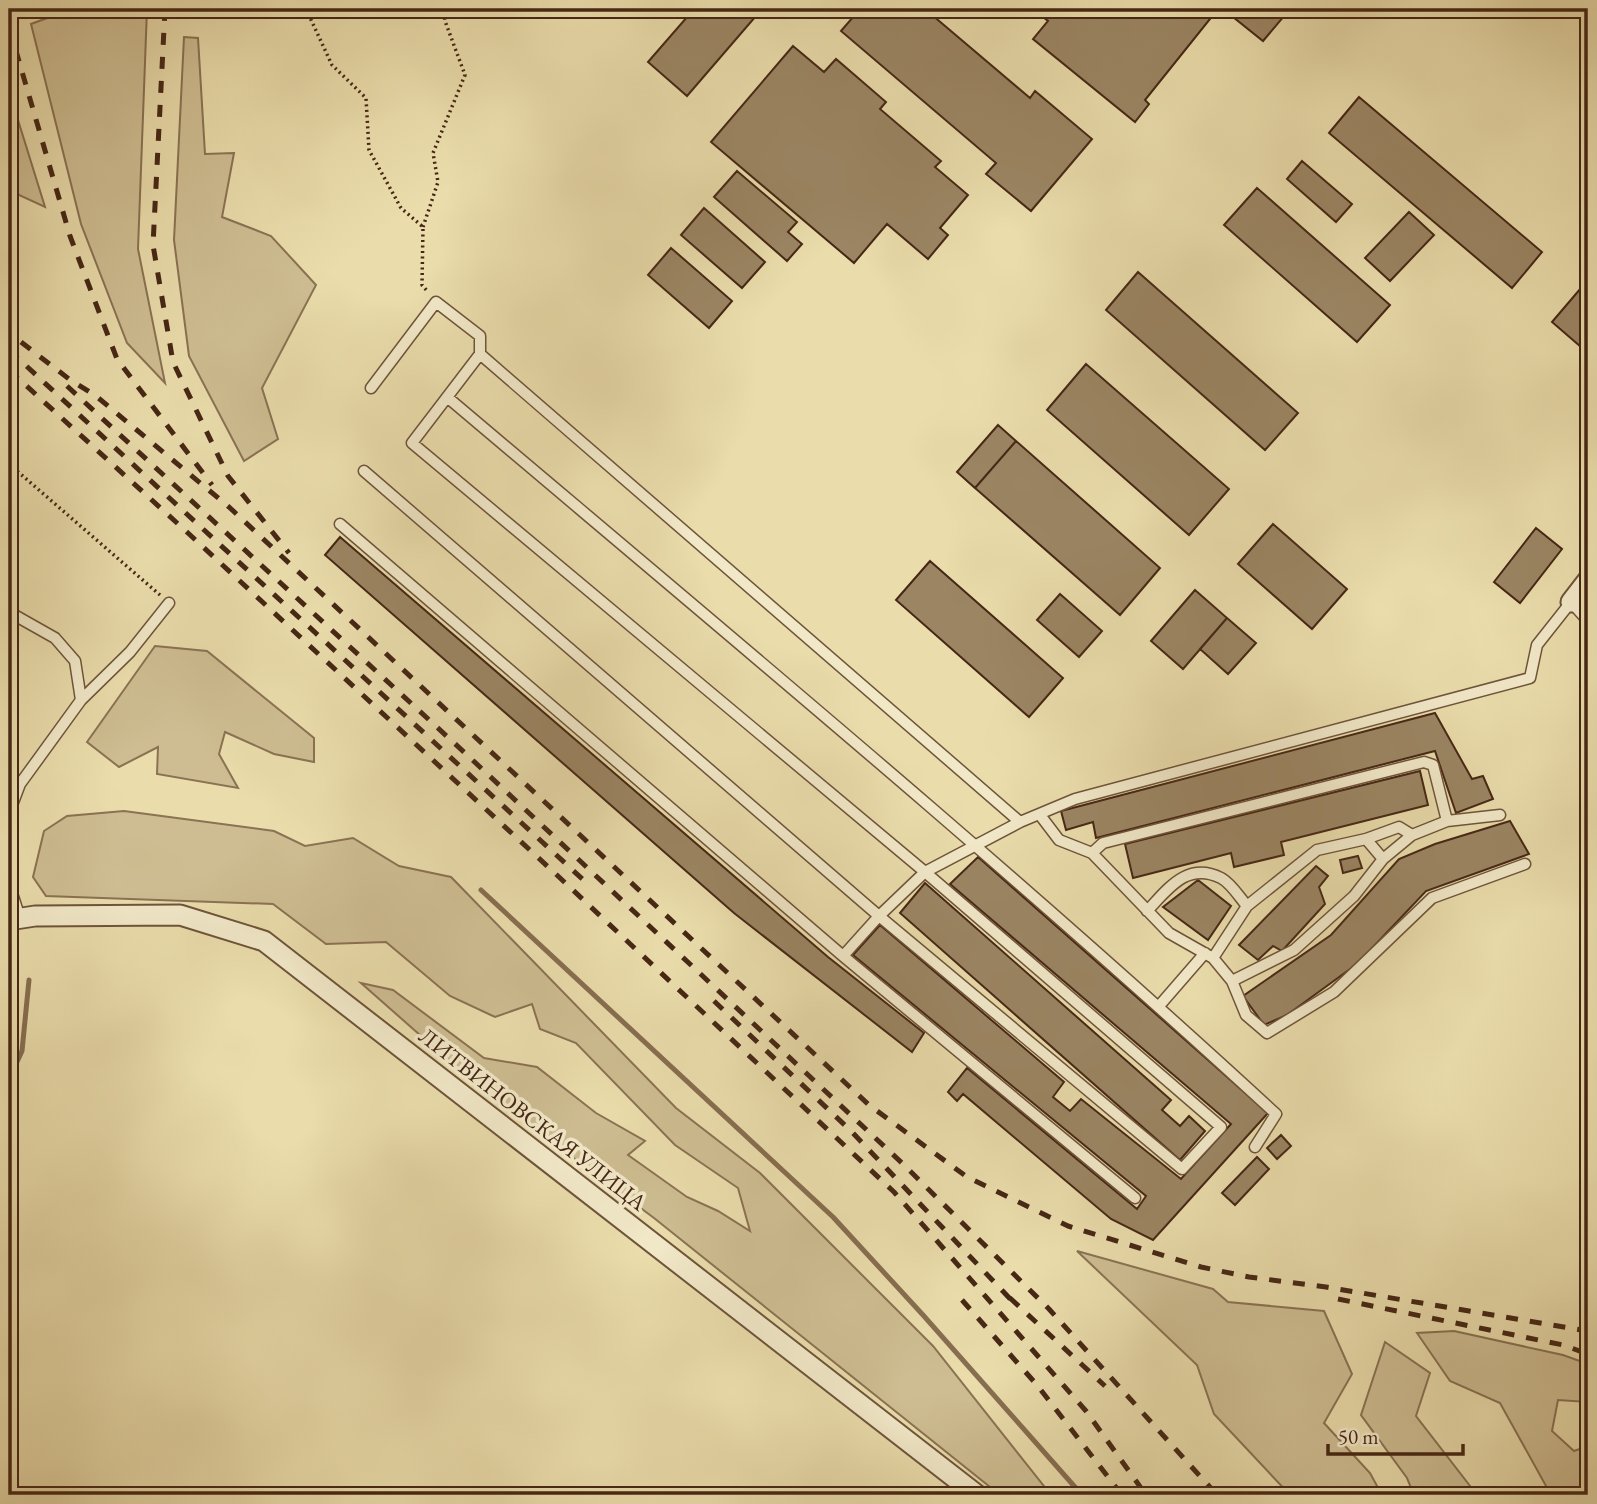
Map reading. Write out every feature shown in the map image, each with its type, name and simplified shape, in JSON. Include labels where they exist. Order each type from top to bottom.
[{"type":"street","points":[[1571,602],[1588,580]]},
{"type":"street","name":"ЛИТВИНОВСКАЯ УЛИЦА","points":[[14,919],[35,916],[180,915],[264,941],[977,1495]]},
{"type":"lane","points":[[364,471],[879,916],[1182,1169],[1221,1127],[925,872],[412,443],[480,354],[481,336],[436,302],[371,388]]},
{"type":"lane","points":[[480,354],[1020,822]]},
{"type":"lane","points":[[447,397],[976,845],[1160,1006],[1276,1114],[1255,1147]]},
{"type":"lane","points":[[340,524],[843,956],[1135,1198]]},
{"type":"lane","points":[[843,956],[879,916],[925,872],[1020,822],[1075,799],[1530,678],[1537,645],[1571,602],[1588,621]]},
{"type":"lane","points":[[9,813],[20,783],[81,700],[130,652],[169,603]]},
{"type":"lane","points":[[9,612],[55,638],[75,661],[81,700]]},
{"type":"lane","points":[[1092,853],[1103,843],[1424,762],[1433,765],[1447,821]]},
{"type":"lane","points":[[1232,981],[1294,950],[1354,896],[1383,859],[1412,835],[1447,821],[1500,814]]},
{"type":"lane","points":[[1040,815],[1059,840],[1092,853],[1169,933],[1209,955],[1232,981],[1247,1015],[1267,1033],[1335,992],[1432,898],[1525,864]]},
{"type":"lane","points":[[1160,1006],[1209,955],[1247,906],[1317,850],[1366,839],[1399,827],[1412,835]]},
{"type":"lane","points":[[1366,839],[1383,859]]},
{"type":"lane","points":[[1147,911],[1179,878],[1200,872],[1223,879],[1247,906]]},
{"type":"lane","points":[[9,884],[14,919]]},
{"type":"path","points":[[306,9],[332,65],[366,98],[369,150],[401,208],[423,227]]},
{"type":"path","points":[[436,302],[422,285],[423,227],[438,182],[433,153],[465,75],[445,20],[444,9]]},
{"type":"path","points":[[9,464],[169,603]]},
{"type":"shaded area","points":[[72,9],[147,9],[138,249],[165,383],[127,343],[81,224],[31,24]]},
{"type":"shaded area","points":[[184,37],[198,38],[205,154],[234,153],[222,217],[271,236],[316,285],[262,388],[278,439],[244,461],[189,356],[174,240]]},
{"type":"shaded area","points":[[9,91],[45,207],[19,195],[9,177]]},
{"type":"shaded area","points":[[155,646],[207,651],[314,738],[314,762],[274,754],[225,732],[219,754],[238,788],[157,774],[158,747],[119,767],[87,742]]},
{"type":"shaded area","points":[[124,811],[274,831],[305,846],[353,838],[399,866],[451,877],[676,1108],[760,1173],[933,1346],[1051,1495],[1000,1495],[654,1218],[480,1088],[361,983],[393,990],[484,1058],[537,1067],[596,1113],[645,1141],[628,1155],[687,1197],[718,1211],[750,1231],[738,1188],[675,1145],[576,1043],[540,1029],[532,1004],[495,1017],[450,996],[386,942],[326,944],[273,904],[46,896],[33,877],[44,831],[67,816]]},
{"type":"shaded area","points":[[1077,1251],[1213,1289],[1228,1302],[1324,1311],[1352,1374],[1324,1423],[1370,1473],[1382,1495],[1290,1495],[1214,1414],[1197,1365]]},
{"type":"shaded area","points":[[1454,1331],[1563,1355],[1588,1364],[1588,1402],[1558,1400],[1552,1431],[1574,1451],[1588,1446],[1588,1495],[1551,1495],[1500,1403],[1450,1381],[1417,1333]]},
{"type":"shaded area","points":[[1385,1342],[1430,1373],[1416,1416],[1477,1495],[1414,1495],[1407,1478],[1361,1415]]},
{"type":"building","points":[[694,9],[762,9],[687,96],[648,62]]},
{"type":"building","points":[[860,9],[925,9],[1030,98],[1035,91],[1092,139],[1031,211],[986,174],[996,163],[841,31]]},
{"type":"building","points":[[1033,9],[1218,9],[1145,100],[1149,104],[1135,122],[1033,39],[1048,21]]},
{"type":"building","points":[[1223,9],[1290,9],[1263,41]]},
{"type":"building","points":[[793,46],[824,72],[836,59],[886,102],[880,109],[941,161],[935,167],[968,195],[940,228],[948,235],[928,259],[887,224],[854,263],[711,142]]},
{"type":"building","points":[[1359,97],[1542,252],[1512,288],[1329,133]]},
{"type":"building","points":[[1302,161],[1352,204],[1336,222],[1287,179]]},
{"type":"building","points":[[737,171],[797,222],[788,232],[802,244],[787,261],[714,197]]},
{"type":"building","points":[[1257,188],[1390,305],[1357,342],[1224,225]]},
{"type":"building","points":[[704,208],[765,262],[742,288],[681,235]]},
{"type":"building","points":[[1409,212],[1434,235],[1390,281],[1365,258]]},
{"type":"building","points":[[671,248],[732,301],[709,328],[648,275]]},
{"type":"building","points":[[1138,272],[1298,413],[1265,450],[1106,310]]},
{"type":"building","points":[[1581,288],[1588,294],[1588,353],[1552,322]]},
{"type":"building","points":[[1086,364],[1229,489],[1189,535],[1047,410]]},
{"type":"building","points":[[998,425],[1016,441],[975,488],[957,472]]},
{"type":"building","points":[[1016,441],[1160,568],[1120,615],[975,488]]},
{"type":"building","points":[[1273,524],[1347,589],[1312,629],[1238,564]]},
{"type":"building","points":[[1536,528],[1562,549],[1520,603],[1494,582]]},
{"type":"building","points":[[340,537],[828,957],[924,1033],[912,1052],[734,913],[325,555]]},
{"type":"building","points":[[930,561],[1063,678],[1029,717],[896,600]]},
{"type":"building","points":[[1195,590],[1227,618],[1183,669],[1151,641]]},
{"type":"building","points":[[1060,594],[1102,631],[1079,657],[1037,620]]},
{"type":"building","points":[[1227,618],[1256,643],[1228,674],[1200,649]]},
{"type":"building","points":[[1435,713],[1472,779],[1483,776],[1493,799],[1456,813],[1435,751],[1096,838],[1093,822],[1066,830],[1061,811]]},
{"type":"building","points":[[1420,771],[1428,805],[1281,842],[1284,855],[1234,867],[1231,853],[1133,878],[1125,844]]},
{"type":"building","points":[[1510,821],[1529,854],[1426,891],[1357,964],[1287,1015],[1264,1025],[1243,996],[1331,935],[1399,859],[1435,844]]},
{"type":"building","points":[[1358,856],[1362,868],[1343,873],[1340,860]]},
{"type":"building","points":[[978,857],[1268,1113],[1153,1240],[1111,1219],[963,1094],[957,1101],[948,1092],[967,1068],[1137,1209],[1146,1196],[853,955],[880,925],[1064,1082],[1053,1097],[1070,1111],[1081,1099],[1181,1179],[1231,1124],[950,884]]},
{"type":"building","points":[[1316,866],[1328,876],[1319,887],[1325,904],[1282,951],[1273,946],[1258,960],[1239,945]]},
{"type":"building","points":[[1198,880],[1231,906],[1208,940],[1163,907]]},
{"type":"building","points":[[925,883],[1171,1100],[1162,1110],[1180,1126],[1189,1116],[1205,1131],[1180,1160],[900,913]]},
{"type":"building","points":[[1281,1135],[1291,1146],[1277,1159],[1267,1148]]},
{"type":"building","points":[[1257,1157],[1269,1169],[1235,1205],[1222,1193]]},
{"type":"waterway","points":[[481,890],[833,1217],[1082,1495]]},
{"type":"waterway","points":[[9,1079],[22,1051],[29,980]]},
{"type":"railway","points":[[165,9],[153,245],[173,362],[228,476],[289,553]]},
{"type":"railway","points":[[9,27],[70,236],[117,359],[212,485]]},
{"type":"railway","points":[[21,342],[96,396],[229,507],[869,1105],[967,1177],[1068,1226],[1201,1267],[1588,1331]]},
{"type":"railway","points":[[9,350],[591,887]]},
{"type":"railway","points":[[9,370],[559,877],[894,1192],[1086,1411],[1146,1495]]},
{"type":"railway","points":[[67,386],[465,753],[903,1164],[1049,1309],[1217,1495]]},
{"type":"railway","points":[[714,1001],[852,1132],[1015,1304]]},
{"type":"railway","points":[[1010,1298],[1105,1386]]},
{"type":"railway","points":[[1338,1299],[1563,1345],[1588,1354]]},
{"type":"railway","points":[[962,1300],[1037,1385],[1122,1495]]}]
